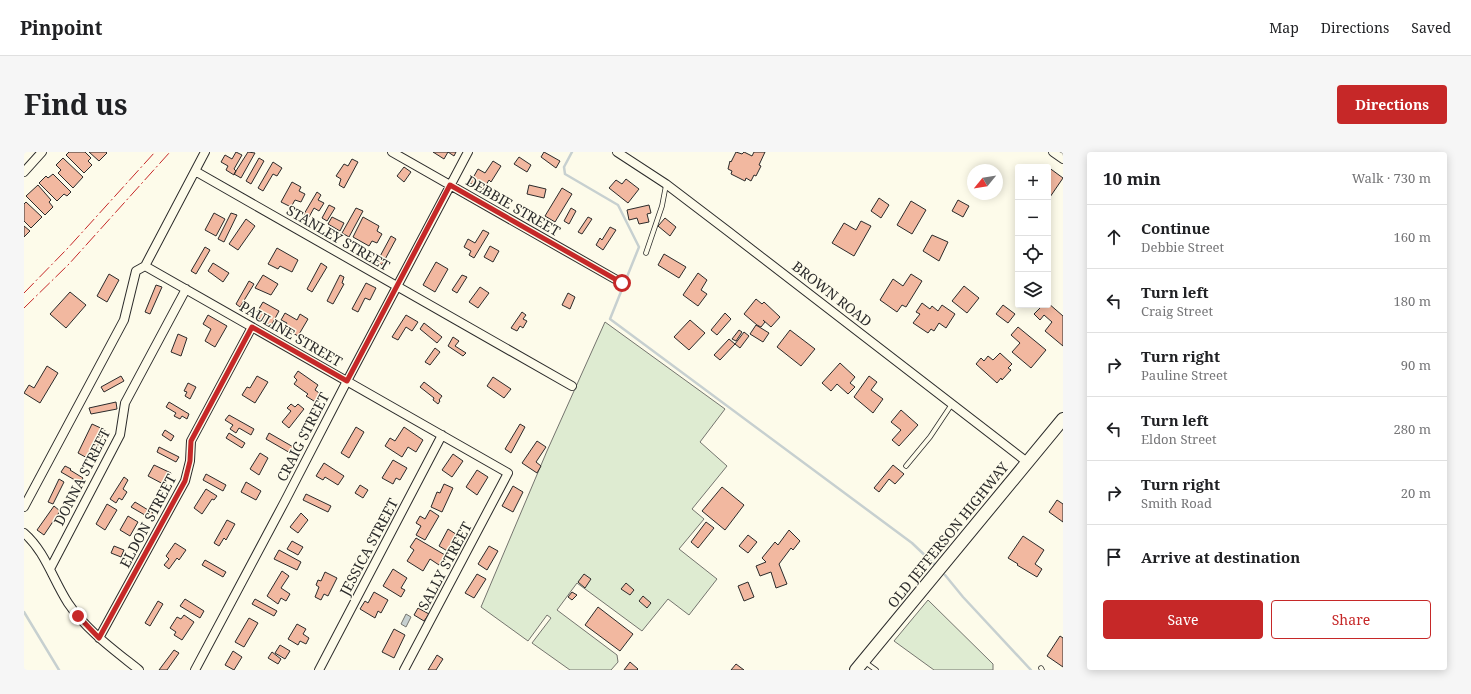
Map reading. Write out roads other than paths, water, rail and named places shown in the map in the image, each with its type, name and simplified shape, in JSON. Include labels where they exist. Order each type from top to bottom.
[{"type":"main road","name":"OLD JEFFERSON HIGHWAY","points":[[860,665],[1063,419]]},
{"type":"street","points":[[24,172],[42,152]]},
{"type":"street","points":[[24,507],[124,320],[136,271],[145,266],[205,152]]},
{"type":"street","name":"DEBBIE STREET","points":[[392,152],[622,283]]},
{"type":"street","name":"CRAIG STREET","points":[[195,670],[468,152]]},
{"type":"street","name":"BROWN ROAD","points":[[617,152],[666,184],[1027,462]]},
{"type":"street","points":[[1053,152],[1063,158]]},
{"type":"street","name":"STANLEY STREET","points":[[195,171],[572,386]]},
{"type":"street","name":"PAULINE STREET","points":[[145,266],[508,473]]},
{"type":"street","name":"DONNA STREET","points":[[50,569],[120,436],[125,403],[186,289]]},
{"type":"street","name":"ELDON STREET","points":[[99,638],[185,481],[190,461],[191,441],[252,327]]},
{"type":"street","name":"JESSICA STREET","points":[[319,670],[442,435]]},
{"type":"street","name":"SALLY STREET","points":[[404,670],[508,473]]},
{"type":"street","points":[[24,533],[42,556],[68,604],[99,638],[139,670]]},
{"type":"lane","points":[[646,253],[662,206],[666,184]]},
{"type":"lane","points":[[906,466],[930,436],[952,404]]},
{"type":"lane","points":[[860,665],[876,670]]},
{"type":"waterway","points":[[572,152],[564,167],[565,174],[618,205],[639,247],[610,319],[912,543],[934,564]]},
{"type":"waterway","points":[[945,575],[963,597],[1031,670]]},
{"type":"waterway","points":[[24,612],[59,670]]}]
